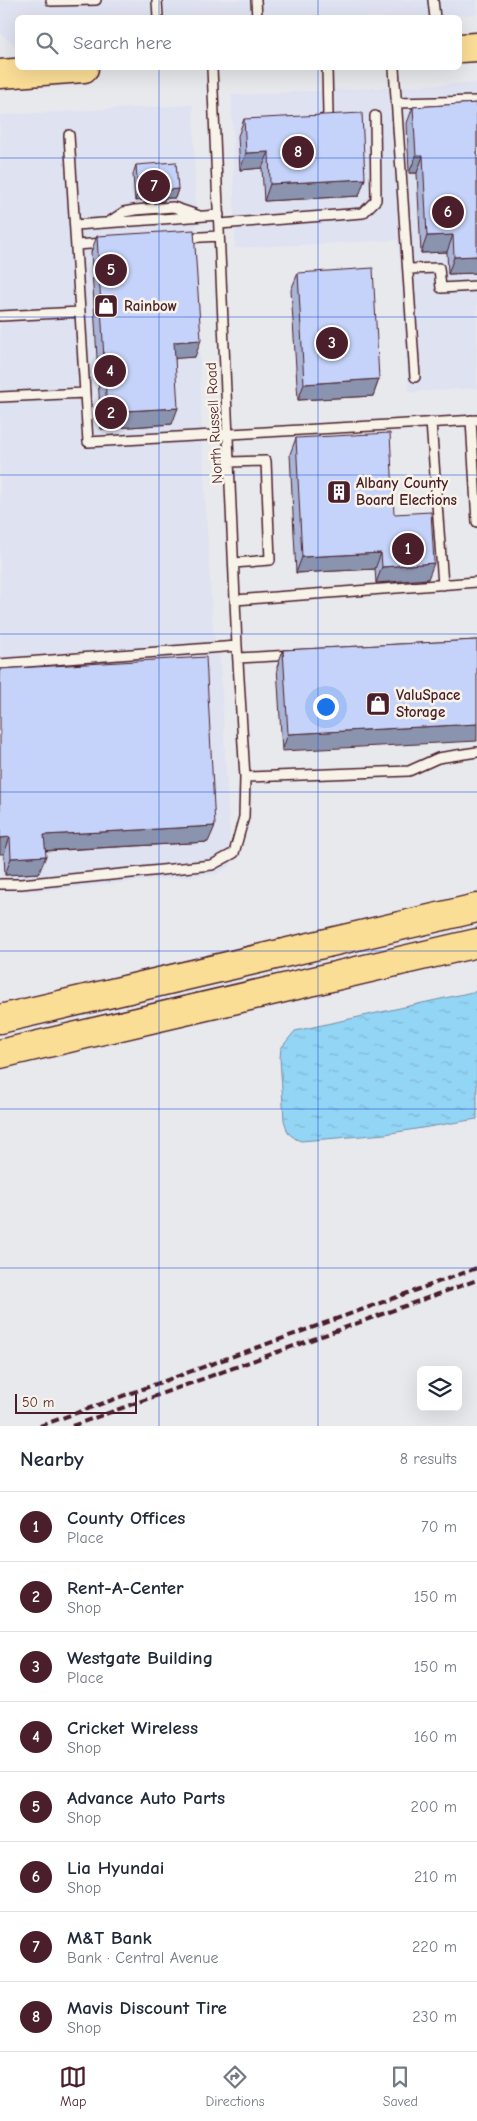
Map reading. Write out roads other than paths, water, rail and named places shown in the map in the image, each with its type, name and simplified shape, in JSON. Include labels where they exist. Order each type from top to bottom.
[{"type":"main road","points":[[462,48],[477,46]]},
{"type":"main road","points":[[0,74],[56,70]]},
{"type":"main road","points":[[0,1019],[477,908]]},
{"type":"main road","points":[[0,1054],[477,943]]},
{"type":"main road","points":[[0,1009],[85,999]]},
{"type":"main road","points":[[0,1070],[211,1004]]},
{"type":"lane","points":[[51,1],[96,0]]},
{"type":"lane","points":[[157,0],[158,15]]},
{"type":"lane","points":[[256,0],[256,15]]},
{"type":"lane","points":[[433,0],[434,15]]},
{"type":"lane","name":"North Russell Road","points":[[0,884],[22,884],[212,865],[234,853],[244,817],[245,777],[237,646],[212,70]]},
{"type":"lane","points":[[312,120],[324,119],[328,114],[327,70]]},
{"type":"lane","points":[[394,70],[414,377]]},
{"type":"lane","points":[[396,103],[477,100]]},
{"type":"lane","points":[[219,224],[363,214],[376,200],[375,116]]},
{"type":"lane","points":[[69,135],[88,442],[474,420],[477,522]]},
{"type":"lane","points":[[75,225],[218,215]]},
{"type":"lane","points":[[172,239],[220,236]]},
{"type":"lane","points":[[76,245],[116,242]]},
{"type":"lane","points":[[408,269],[439,268],[441,288],[477,286]]},
{"type":"lane","points":[[0,316],[80,312]]},
{"type":"lane","points":[[0,397],[85,393]]},
{"type":"lane","points":[[431,422],[443,585]]},
{"type":"lane","points":[[230,462],[266,461],[270,560],[234,562]]},
{"type":"lane","points":[[235,600],[477,582]]},
{"type":"lane","points":[[0,664],[237,646]]},
{"type":"lane","points":[[238,658],[298,655]]},
{"type":"lane","points":[[245,777],[409,771],[438,758],[477,752]]},
{"type":"water","points":[[477,991],[477,1119],[385,1134],[301,1141],[288,1133],[284,1120],[280,1058],[281,1048],[295,1031]]},
{"type":"railway","points":[[40,1426],[477,1268]]},
{"type":"railway","points":[[72,1426],[477,1280]]},
{"type":"place","name":"Mavis Discount Tire","points":[[298,152]]},
{"type":"place","name":"M&T Bank","points":[[154,186]]},
{"type":"place","name":"Lia Hyundai","points":[[448,212]]},
{"type":"place","name":"Advance Auto Parts","points":[[111,270]]},
{"type":"place","name":"Rainbow","points":[[106,306]]},
{"type":"place","name":"Westgate Building","points":[[332,343]]},
{"type":"place","name":"Cricket Wireless","points":[[110,371]]},
{"type":"place","name":"Rent-A-Center","points":[[111,413]]},
{"type":"place","name":"Albany County Board Elections","points":[[339,492]]},
{"type":"place","name":"County Offices","points":[[408,549]]},
{"type":"place","name":"ValuSpace Storage","points":[[378,704]]}]
